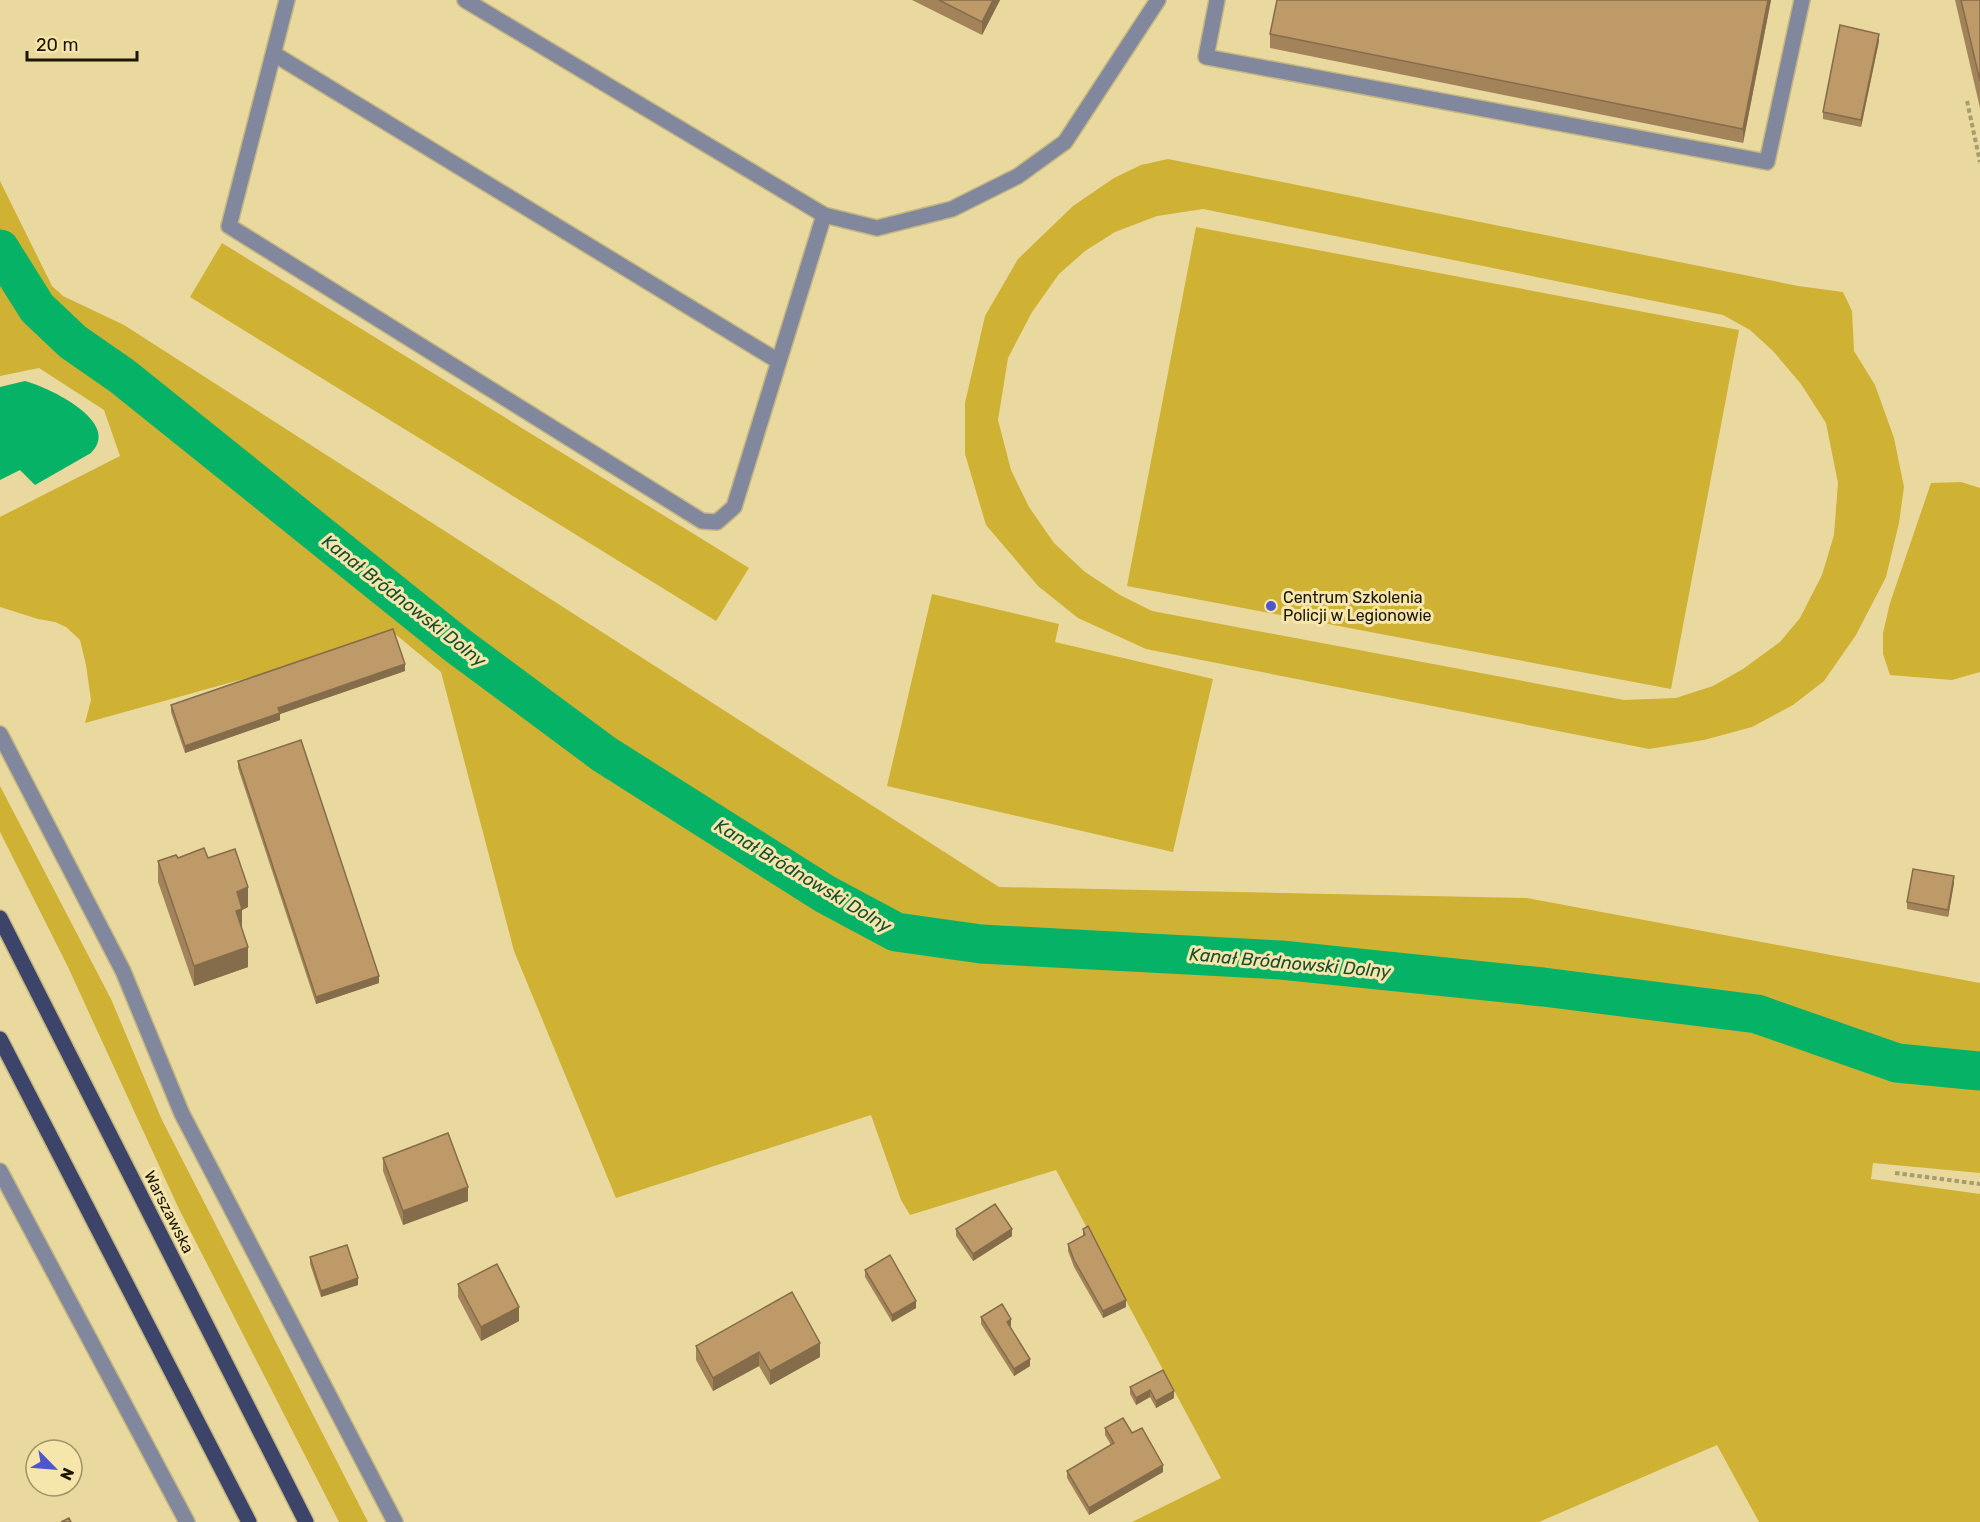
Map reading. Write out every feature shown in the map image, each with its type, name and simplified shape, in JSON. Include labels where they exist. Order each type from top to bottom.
[{"type":"main road","name":"Warszawska","points":[[0,918],[306,1522]]},
{"type":"main road","points":[[0,1039],[249,1522]]},
{"type":"street","points":[[287,0],[230,226],[702,521],[717,522],[734,507],[825,215]]},
{"type":"street","points":[[465,0],[825,215],[877,228],[952,209],[1018,176],[1065,142],[1158,0]]},
{"type":"street","points":[[1217,0],[1206,57],[1767,162],[1802,0]]},
{"type":"street","points":[[274,54],[778,361]]},
{"type":"street","points":[[0,734],[123,971],[182,1114],[395,1522]]},
{"type":"street","points":[[0,1171],[187,1522]]},
{"type":"path","points":[[1966,101],[1980,162]]},
{"type":"path","points":[[1895,1173],[1980,1184]]},
{"type":"shaded area","points":[[1168,159],[1798,286],[1843,292],[1852,311],[1854,351],[1875,385],[1894,438],[1904,487],[1899,523],[1886,577],[1856,635],[1824,681],[1793,705],[1752,727],[1704,740],[1649,749],[1146,649],[1078,618],[1038,586],[986,525],[965,454],[965,403],[985,316],[1018,259],[1073,206],[1114,178],[1141,165]],"holes":[[[1203,209],[1723,315],[1750,330],[1773,351],[1801,384],[1826,423],[1838,483],[1834,535],[1822,575],[1800,618],[1780,642],[1743,669],[1713,686],[1676,698],[1624,700],[1152,611],[1120,595],[1085,572],[1054,543],[1029,507],[1011,470],[998,420],[1008,358],[1032,312],[1059,274],[1085,251],[1115,232],[1157,216]]]},
{"type":"shaded area","points":[[0,181],[52,286],[63,296],[124,325],[999,887],[1527,898],[1980,983],[1980,1173],[1873,1163],[1871,1179],[1980,1194],[1980,1522],[1759,1522],[1717,1445],[1539,1522],[1132,1522],[1221,1478],[1056,1170],[910,1215],[901,1200],[871,1115],[616,1198],[514,951],[441,672],[394,633],[334,654],[85,723],[91,700],[80,640],[66,627],[55,622],[0,607],[0,517],[120,456],[104,410],[39,368],[0,376]]},
{"type":"shaded area","points":[[1196,227],[1739,330],[1671,689],[1127,586]]},
{"type":"shaded area","points":[[222,243],[749,568],[716,621],[190,297]]},
{"type":"shaded area","points":[[25,381],[50,390],[79,408],[90,418],[97,430],[98,441],[91,453],[35,485],[20,470],[0,480],[0,387]]},
{"type":"shaded area","points":[[1961,482],[1980,488],[1980,672],[1952,680],[1890,675],[1883,654],[1883,633],[1890,603],[1931,483]]},
{"type":"shaded area","points":[[932,594],[1059,624],[1055,642],[1213,679],[1173,852],[887,786]]},
{"type":"shaded area","points":[[0,786],[111,999],[162,1120],[368,1522],[339,1522],[179,1209],[68,967],[0,832]]},
{"type":"building","points":[[939,0],[993,0],[982,22]]},
{"type":"building","points":[[1277,0],[1768,0],[1743,129],[1270,34]]},
{"type":"building","points":[[1961,0],[1980,0],[1980,81]]},
{"type":"building","points":[[1840,25],[1879,34],[1861,120],[1823,112]]},
{"type":"building","points":[[393,629],[405,664],[278,708],[280,713],[185,746],[171,705]]},
{"type":"building","points":[[301,740],[379,976],[316,997],[238,761]]},
{"type":"building","points":[[204,848],[208,858],[235,849],[248,887],[237,892],[242,909],[236,911],[248,947],[194,966],[158,861],[176,855],[178,858]]},
{"type":"building","points":[[1913,869],[1954,876],[1948,910],[1907,902]]},
{"type":"building","points":[[448,1133],[468,1187],[403,1211],[383,1158]]},
{"type":"building","points":[[995,1204],[1012,1229],[973,1254],[956,1229]]},
{"type":"building","points":[[1088,1226],[1126,1300],[1103,1311],[1074,1260],[1068,1244],[1085,1235],[1083,1229]]},
{"type":"building","points":[[347,1245],[358,1278],[321,1291],[310,1257]]},
{"type":"building","points":[[890,1255],[916,1301],[892,1315],[865,1270]]},
{"type":"building","points":[[497,1264],[519,1307],[481,1327],[458,1284]]},
{"type":"building","points":[[792,1292],[820,1343],[770,1371],[759,1352],[713,1378],[696,1346]]},
{"type":"building","points":[[1002,1304],[1011,1319],[1007,1322],[1030,1359],[1014,1369],[981,1317]]},
{"type":"building","points":[[1163,1370],[1174,1391],[1156,1401],[1150,1390],[1136,1398],[1130,1387]]},
{"type":"building","points":[[1123,1418],[1132,1433],[1142,1428],[1163,1465],[1089,1508],[1067,1471],[1114,1443],[1105,1428]]},
{"type":"waterway","name":"Kanał Bródnowski Dolny","points":[[0,249],[37,308],[73,342],[122,376],[457,645],[604,754],[825,894],[896,932],[981,944],[1281,960],[1543,987],[1757,1014],[1897,1063],[1980,1071]]},
{"type":"place","name":"Centrum Szkolenia Policji w Legionowie","points":[[1271,606]]}]
